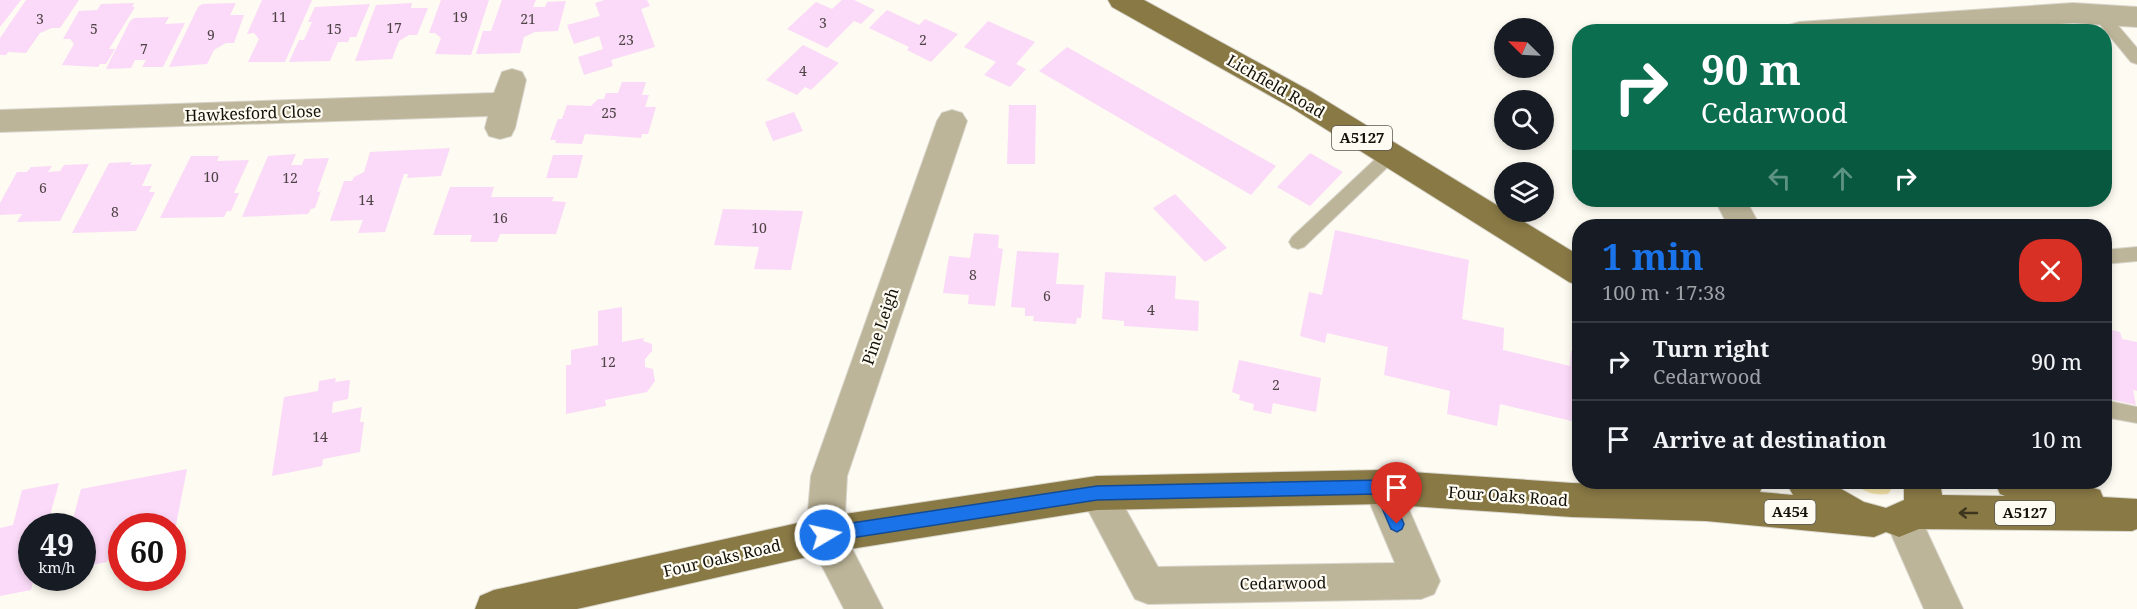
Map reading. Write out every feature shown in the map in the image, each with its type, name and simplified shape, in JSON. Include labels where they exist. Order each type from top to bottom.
[{"type":"main road","name":"Lichfield Road","points":[[1131,5],[1302,100],[1572,268]]},
{"type":"main road","name":"Four Oaks Road","points":[[494,609],[825,535],[1097,493],[1381,487],[1572,500],[1904,509]]},
{"type":"main road","points":[[1706,504],[1733,489]]},
{"type":"main road","points":[[1812,489],[1836,507],[1904,509]]},
{"type":"main road","name":"A5127","points":[[2039,489],[2134,514]]},
{"type":"main road","name":"A5127","points":[[1904,509],[2134,514]]},
{"type":"street","points":[[1901,24],[2093,9],[2137,17]]},
{"type":"street","name":"Hawkesford Close","points":[[0,121],[506,104]]},
{"type":"street","name":"Pine Leigh","points":[[825,535],[829,476],[952,121]]},
{"type":"street","name":"Cedarwood","points":[[1097,493],[1148,586],[1421,581],[1381,487]]},
{"type":"street","points":[[1904,509],[1944,609]]},
{"type":"street","points":[[825,535],[864,609]]},
{"type":"lane","points":[[2093,9],[2106,24]]},
{"type":"lane","points":[[2112,30],[2137,58]]},
{"type":"lane","points":[[1298,242],[1390,155]]},
{"type":"lane","points":[[2112,256],[2137,254]]},
{"type":"lane","points":[[2112,410],[2137,415]]},
{"type":"shaded area","points":[[1862,489],[1892,489],[1888,494],[1877,494]]},
{"type":"building","points":[[0,0],[21,0],[0,27]]},
{"type":"building","points":[[26,0],[79,0],[60,28],[52,28],[40,33],[26,53],[8,52],[6,55],[0,55],[0,38]]},
{"type":"building","points":[[262,0],[312,0],[285,62],[248,62],[259,39],[254,33],[247,34]]},
{"type":"building","points":[[441,0],[489,0],[471,55],[435,54],[441,38],[435,33],[429,33]]},
{"type":"building","points":[[502,0],[536,0],[533,7],[545,7],[547,2],[566,1],[558,31],[535,32],[524,37],[520,53],[476,54],[483,31],[491,31]]},
{"type":"building","points":[[604,0],[647,0],[650,6],[641,9],[655,47],[611,60],[613,66],[584,75],[578,57],[603,49],[599,36],[574,44],[567,25],[600,16],[595,3]]},
{"type":"building","points":[[842,0],[854,0],[875,10],[861,24],[854,21],[827,48],[787,29],[816,2],[832,9]]},
{"type":"building","points":[[134,3],[132,7],[135,7],[109,49],[115,49],[106,64],[100,64],[98,67],[62,65],[74,44],[70,39],[63,39],[79,11],[97,10],[101,4]]},
{"type":"building","points":[[236,3],[230,15],[244,15],[234,43],[226,43],[214,50],[207,64],[169,67],[198,7],[202,4]]},
{"type":"building","points":[[412,3],[411,8],[428,8],[417,35],[409,35],[399,41],[392,59],[355,61],[376,5]]},
{"type":"building","points":[[370,4],[356,37],[350,37],[348,42],[338,42],[330,61],[289,62],[299,40],[304,40],[312,22],[308,22],[315,7]]},
{"type":"building","points":[[887,10],[919,25],[925,19],[958,34],[931,62],[907,50],[909,47],[869,28]]},
{"type":"building","points":[[169,17],[165,24],[185,23],[163,67],[142,67],[146,60],[135,60],[131,68],[106,69],[130,21],[134,18]]},
{"type":"building","points":[[988,21],[1035,42],[1016,64],[1026,69],[1010,87],[984,75],[996,62],[964,47]]},
{"type":"building","points":[[803,45],[839,63],[811,90],[805,87],[797,95],[766,80]]},
{"type":"building","points":[[1067,47],[1276,166],[1251,195],[1039,71]]},
{"type":"building","points":[[622,82],[646,82],[642,95],[649,95],[645,107],[656,107],[648,134],[642,134],[641,138],[585,134],[582,144],[555,143],[556,140],[550,140],[558,119],[562,119],[567,105],[591,106],[598,99],[604,99],[606,93],[618,93]]},
{"type":"building","points":[[1009,105],[1036,105],[1035,164],[1007,164]]},
{"type":"building","points":[[794,112],[803,131],[773,141],[765,122]]},
{"type":"building","points":[[450,148],[441,176],[407,178],[408,174],[404,174],[385,232],[358,233],[363,220],[330,221],[344,181],[352,181],[354,177],[364,172],[370,152]]},
{"type":"building","points":[[1310,153],[1343,172],[1310,206],[1277,187]]},
{"type":"building","points":[[296,154],[291,165],[302,165],[304,159],[329,158],[317,192],[321,191],[315,208],[311,209],[308,214],[242,217],[268,156]]},
{"type":"building","points":[[553,155],[583,155],[577,178],[546,178]]},
{"type":"building","points":[[191,156],[219,156],[217,161],[249,160],[234,193],[239,193],[231,211],[227,211],[224,217],[160,218]]},
{"type":"building","points":[[132,162],[130,165],[152,164],[142,186],[152,186],[149,192],[155,192],[136,231],[72,233],[109,163]]},
{"type":"building","points":[[89,164],[60,221],[17,222],[22,214],[0,215],[0,203],[17,172],[27,172],[31,167],[52,166],[48,172],[60,171],[64,165]]},
{"type":"building","points":[[450,187],[494,187],[491,197],[554,197],[552,201],[566,202],[556,234],[500,234],[497,242],[470,242],[472,235],[433,235]]},
{"type":"building","points":[[1175,194],[1227,248],[1205,262],[1153,208]]},
{"type":"building","points":[[723,209],[803,211],[791,270],[754,269],[759,247],[714,245]]},
{"type":"building","points":[[1335,230],[1469,260],[1462,319],[1504,328],[1503,350],[1570,366],[1572,351],[1572,421],[1500,404],[1497,426],[1447,414],[1450,391],[1384,375],[1388,347],[1327,333],[1325,343],[1300,336],[1309,292],[1322,295]]},
{"type":"building","points":[[974,233],[999,235],[998,248],[1003,249],[995,306],[968,304],[969,295],[943,293],[949,256],[970,258]]},
{"type":"building","points":[[1017,251],[1059,253],[1056,284],[1084,285],[1081,318],[1077,318],[1076,324],[1033,321],[1034,316],[1025,316],[1025,308],[1011,307]]},
{"type":"building","points":[[1105,272],[1176,276],[1175,299],[1199,301],[1198,331],[1124,326],[1124,321],[1102,319]]},
{"type":"building","points":[[622,307],[622,342],[644,338],[643,341],[652,344],[652,351],[645,359],[645,367],[653,369],[655,381],[647,392],[605,400],[606,406],[566,414],[566,365],[571,365],[571,350],[598,345],[598,311]]},
{"type":"building","points":[[2112,330],[2120,332],[2122,339],[2137,342],[2137,391],[2133,390],[2136,405],[2112,400]]},
{"type":"building","points":[[1239,360],[1321,378],[1316,412],[1273,403],[1271,414],[1253,410],[1254,404],[1239,400],[1240,395],[1232,392]]},
{"type":"building","points":[[336,378],[335,382],[350,380],[348,399],[333,402],[332,413],[362,407],[360,422],[364,422],[360,452],[323,459],[322,466],[272,476],[284,397],[318,391],[319,381]]},
{"type":"building","points":[[187,469],[178,513],[108,513],[108,558],[107,562],[96,564],[96,513],[75,513],[81,489]]},
{"type":"building","points":[[59,483],[51,513],[18,513],[18,591],[26,591],[0,596],[0,528],[13,525],[22,490]]},
{"type":"route","points":[[825,535],[1097,493],[1246,488],[1381,487],[1397,524]]}]
